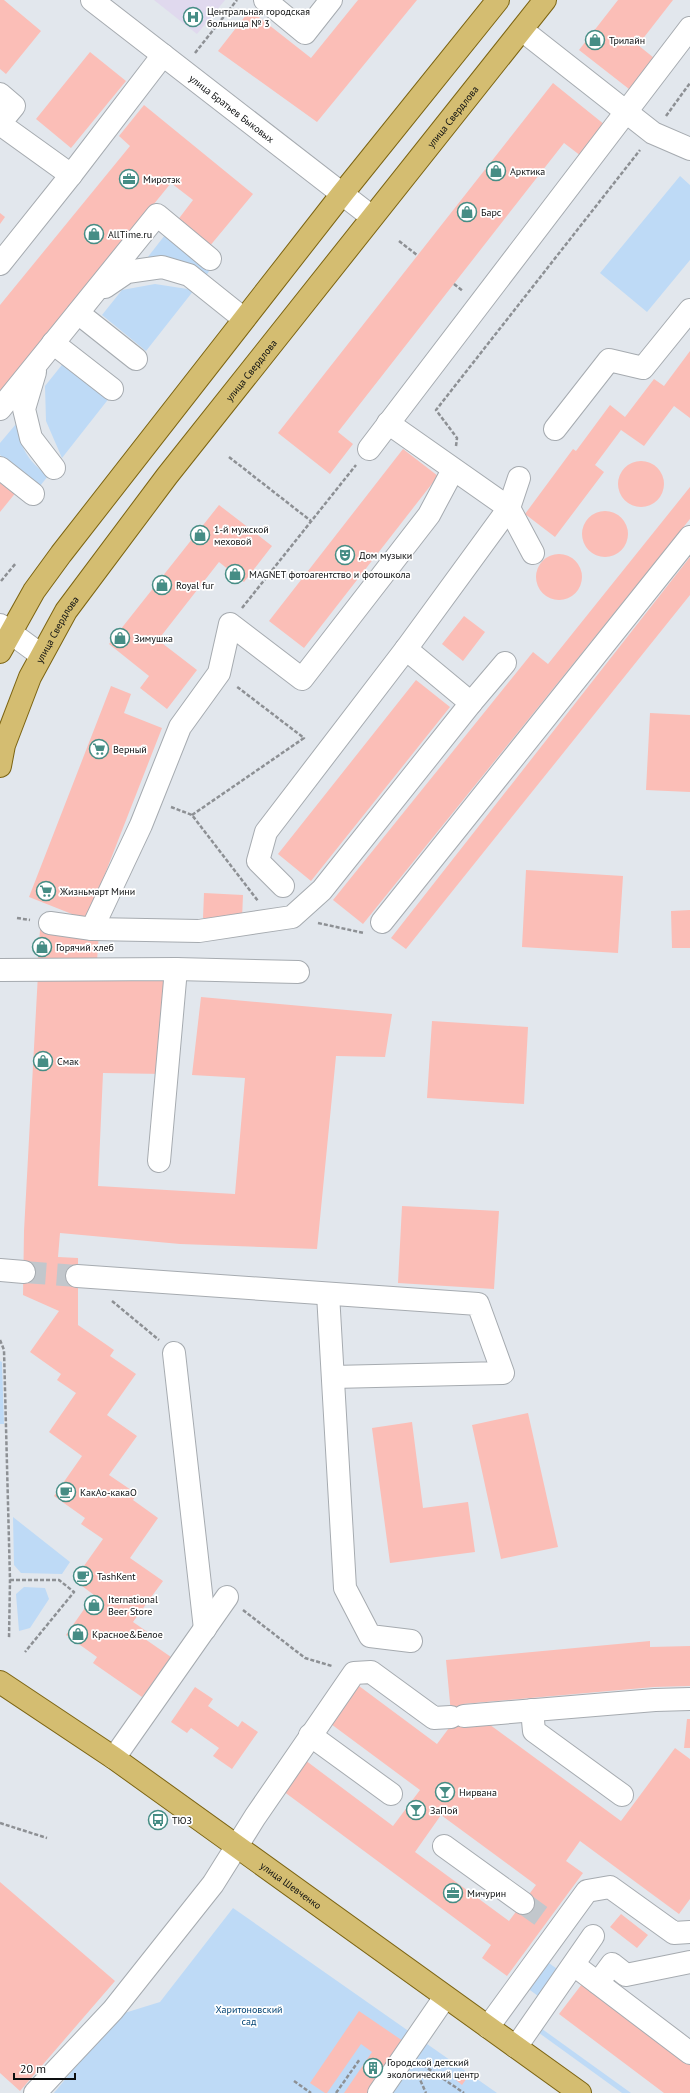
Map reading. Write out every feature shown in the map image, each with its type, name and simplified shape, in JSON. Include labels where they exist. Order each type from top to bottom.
[{"type":"main road","points":[[3,636],[61,554],[342,194],[498,0]]},
{"type":"main road","name":"улица Свердлова","points":[[0,766],[4,745],[30,677],[66,611],[168,476],[545,0]]},
{"type":"main road","name":"улица Шевченко","points":[[0,1682],[114,1758],[580,2093]]},
{"type":"street","name":"улица Братьев Быковых","points":[[92,0],[372,217]]},
{"type":"street","points":[[265,0],[305,33],[331,0]]},
{"type":"street","points":[[369,449],[690,28]]},
{"type":"street","points":[[522,30],[626,110],[653,133],[690,149]]},
{"type":"street","points":[[0,264],[71,176],[163,55]]},
{"type":"street","points":[[0,94],[14,106],[0,124],[71,176]]},
{"type":"street","points":[[0,409],[158,215],[210,259]]},
{"type":"street","points":[[93,295],[127,272],[162,267],[189,274],[244,319]]},
{"type":"street","points":[[555,429],[609,360],[643,368],[690,310]]},
{"type":"street","points":[[78,313],[136,359]]},
{"type":"street","points":[[54,343],[112,389]]},
{"type":"street","points":[[39,361],[24,409],[30,438],[54,468]]},
{"type":"street","points":[[388,423],[453,470],[510,508],[533,553]]},
{"type":"street","points":[[0,468],[33,494]]},
{"type":"street","points":[[92,929],[151,799],[180,727],[219,673],[230,624],[302,679],[430,515],[453,470]]},
{"type":"street","points":[[283,886],[258,861],[266,832],[406,649],[510,508],[519,478]]},
{"type":"street","points":[[382,922],[690,537]]},
{"type":"street","points":[[3,636],[41,655]]},
{"type":"street","points":[[406,649],[471,702]]},
{"type":"street","points":[[50,923],[92,929],[199,931],[283,919],[322,890],[471,702],[505,663]]},
{"type":"street","points":[[159,1160],[176,969]]},
{"type":"street","points":[[0,970],[176,969],[298,972]]},
{"type":"street","points":[[0,1270],[24,1272]]},
{"type":"street","points":[[77,1276],[478,1304],[503,1373],[333,1377]]},
{"type":"street","points":[[328,1294],[345,1588],[370,1636],[411,1642]]},
{"type":"street","points":[[174,1353],[205,1629]]},
{"type":"street","points":[[114,1758],[227,1597]]},
{"type":"street","points":[[35,2093],[113,2010],[213,1884],[310,1735],[354,1672],[371,1672],[434,1718],[655,1700],[690,1699]]},
{"type":"street","points":[[532,1710],[534,1731],[622,1795]]},
{"type":"street","points":[[310,1735],[392,1794]]},
{"type":"street","points":[[444,1846],[523,1903]]},
{"type":"street","points":[[488,2027],[554,1925],[587,1891],[610,1887],[674,1933],[690,1932]]},
{"type":"street","points":[[516,2047],[593,1936]]},
{"type":"street","points":[[598,1983],[612,1964],[626,1974],[690,1962]]},
{"type":"street","points":[[574,1965],[690,2053]]},
{"type":"street","points":[[379,2093],[445,1997]]},
{"type":"path","points":[[193,55],[237,0]]},
{"type":"path","points":[[453,470],[457,438],[436,410],[653,133],[690,83]]},
{"type":"path","points":[[399,242],[417,255]]},
{"type":"path","points":[[230,624],[369,449]]},
{"type":"path","points":[[229,456],[311,521]]},
{"type":"path","points":[[1,581],[16,563]]},
{"type":"path","points":[[192,815],[304,738],[219,673]]},
{"type":"path","points":[[151,799],[192,815],[283,919],[364,933],[382,922]]},
{"type":"path","points":[[107,1297],[174,1353]]},
{"type":"path","points":[[0,1340],[4,1350],[10,1580],[8,1639]]},
{"type":"path","points":[[10,1580],[59,1580],[74,1592],[25,1652]]},
{"type":"path","points":[[227,1597],[305,1658],[354,1672]]},
{"type":"path","points":[[0,1823],[47,1838]]},
{"type":"path","points":[[407,2053],[464,2093]]},
{"type":"path","points":[[336,2093],[360,2059]]},
{"type":"path","points":[[294,2081],[311,2093]]},
{"type":"shaded area","name":"Центральная городская больница № 3","points":[[154,0],[225,0],[197,34]]},
{"type":"green space","points":[[680,176],[690,185],[690,260],[647,312],[600,273]]},
{"type":"green space","points":[[165,235],[210,270],[205,277],[144,262]]},
{"type":"green space","points":[[155,284],[194,290],[146,351],[102,315],[122,290]]},
{"type":"green space","points":[[65,361],[110,397],[62,458],[46,421],[45,386]]},
{"type":"green space","points":[[16,424],[20,440],[26,453],[30,459],[48,476],[40,486],[0,455],[0,443]]},
{"type":"green space","points":[[0,1361],[2,1362],[4,1424],[0,1424]]},
{"type":"green space","points":[[13,1517],[70,1562],[62,1574],[21,1573],[14,1565]]},
{"type":"green space","points":[[24,1587],[45,1588],[49,1599],[30,1628],[19,1631],[16,1594]]},
{"type":"green space","name":"Харитоновский сад","points":[[233,1908],[497,2093],[54,2093],[118,2015],[160,2002]]},
{"type":"green space","points":[[546,1961],[560,1971],[541,1998],[527,1988]]},
{"type":"green space","points":[[538,2026],[631,2093],[622,2093],[535,2030]]},
{"type":"building","points":[[0,0],[4,0],[41,31],[6,74],[0,69]]},
{"type":"building","points":[[358,0],[417,0],[317,122],[218,51],[250,10],[311,58]]},
{"type":"building","points":[[618,0],[673,0],[638,45],[654,58],[629,89],[579,50]]},
{"type":"building","points":[[90,52],[126,81],[71,148],[36,119]]},
{"type":"building","points":[[553,83],[605,125],[581,156],[564,143],[338,432],[353,444],[330,474],[278,433]]},
{"type":"building","points":[[144,105],[253,194],[209,247],[177,221],[193,200],[171,183],[0,393],[0,305],[130,146],[119,136]]},
{"type":"building","points":[[0,213],[5,217],[0,224]]},
{"type":"building","points":[[690,351],[690,418],[674,406],[644,446],[621,430],[595,465],[604,472],[555,537],[525,514],[573,449],[576,451],[610,405],[625,417],[654,379],[664,386]]},
{"type":"building","points":[[403,449],[438,476],[304,648],[269,621]]},
{"type":"building","points":[[636,461],[646,461],[654,465],[660,471],[664,479],[664,489],[660,497],[654,503],[646,507],[636,507],[628,503],[622,497],[618,489],[618,479],[622,471],[628,465]]},
{"type":"building","points":[[0,477],[17,491],[0,512]]},
{"type":"building","points":[[690,487],[690,519],[363,924],[333,900],[533,652],[548,664]]},
{"type":"building","points":[[219,505],[272,546],[244,582],[219,562],[158,640],[197,670],[167,709],[140,688],[149,676],[109,644]]},
{"type":"building","points":[[600,511],[610,511],[618,515],[624,521],[628,529],[628,539],[624,547],[618,553],[610,557],[600,557],[592,553],[586,547],[582,539],[582,529],[586,521],[592,515]]},
{"type":"building","points":[[554,554],[564,554],[572,558],[578,564],[582,572],[582,582],[578,590],[572,596],[564,600],[554,600],[546,596],[540,590],[536,582],[536,572],[540,564],[546,558]]},
{"type":"building","points":[[690,557],[690,595],[406,949],[391,938]]},
{"type":"building","points":[[464,616],[485,632],[463,661],[442,644]]},
{"type":"building","points":[[416,680],[450,707],[311,881],[278,854]]},
{"type":"building","points":[[111,686],[131,694],[124,713],[162,728],[87,920],[29,897]]},
{"type":"building","points":[[650,713],[690,715],[690,792],[646,790]]},
{"type":"building","points":[[526,870],[623,876],[618,953],[522,947]]},
{"type":"building","points":[[204,893],[243,895],[242,919],[203,918]]},
{"type":"building","points":[[690,910],[690,948],[672,948],[671,911]]},
{"type":"building","points":[[40,930],[99,933],[97,961],[38,959]]},
{"type":"building","points":[[38,974],[170,980],[164,1074],[103,1073],[98,1186],[235,1194],[245,1078],[192,1075],[201,997],[392,1014],[385,1057],[336,1056],[317,1249],[180,1244],[60,1233],[58,1257],[78,1258],[78,1325],[114,1350],[110,1356],[136,1374],[107,1415],[137,1436],[109,1475],[137,1494],[133,1500],[158,1518],[130,1558],[163,1581],[133,1622],[149,1633],[145,1639],[171,1657],[142,1697],[93,1663],[97,1657],[66,1635],[94,1595],[74,1580],[103,1539],[81,1524],[85,1518],[54,1496],[82,1456],[49,1432],[76,1393],[57,1380],[61,1374],[30,1352],[59,1311],[23,1295],[24,1231]]},
{"type":"building","points":[[432,1021],[528,1027],[524,1104],[427,1098]]},
{"type":"building","points":[[402,1206],[499,1211],[494,1289],[398,1283]]},
{"type":"building","points":[[528,1413],[558,1547],[501,1559],[472,1425]]},
{"type":"building","points":[[412,1422],[423,1508],[468,1502],[475,1552],[390,1563],[372,1428]]},
{"type":"building","points":[[650,1641],[650,1647],[690,1646],[690,1686],[654,1687],[463,1704],[464,1720],[482,1719],[621,1821],[675,1748],[690,1759],[690,1899],[679,1914],[580,1841],[566,1861],[583,1873],[507,1976],[482,1958],[491,1945],[283,1791],[305,1760],[393,1826],[420,1790],[331,1724],[359,1686],[437,1744],[452,1724],[446,1660]],"holes":[[[441,1815],[536,1885],[509,1921],[415,1852]]]},
{"type":"building","points":[[195,1687],[213,1699],[208,1706],[238,1727],[242,1721],[258,1732],[232,1769],[213,1756],[219,1748],[191,1728],[187,1733],[171,1722]]},
{"type":"building","points":[[687,1719],[690,1719],[690,1748],[684,1748]]},
{"type":"building","points":[[0,1882],[115,1981],[20,2091],[0,2073]]},
{"type":"building","points":[[621,1914],[648,1935],[637,1948],[610,1927]]},
{"type":"building","points":[[582,1984],[690,2065],[690,2093],[664,2093],[559,2014]]},
{"type":"building","name":"Городской детский экологический центр","points":[[359,2011],[403,2041],[368,2093],[344,2093],[372,2052],[361,2044],[327,2093],[325,2093],[310,2083]]},
{"type":"building","points":[[461,2074],[467,2078],[462,2085],[456,2080]]},
{"type":"tunnel","points":[[24,1272],[77,1276]]},
{"type":"tunnel","points":[[523,1903],[548,1921]]},
{"type":"place","name":"Центральная городская больница № 3","points":[[193,17]]},
{"type":"place","name":"Трилайн","points":[[595,40]]},
{"type":"place","name":"Арктика","points":[[496,171]]},
{"type":"place","name":"Миротэк","points":[[129,179]]},
{"type":"place","name":"Барс","points":[[467,212]]},
{"type":"place","name":"AllTime.ru","points":[[94,234]]},
{"type":"place","name":"1-й мужской меховой","points":[[200,535]]},
{"type":"place","name":"Дом музыки","points":[[345,555]]},
{"type":"place","name":"MAGNET фотоагентство и фотошкола","points":[[235,574]]},
{"type":"place","name":"Royal fur","points":[[162,585]]},
{"type":"place","name":"Зимушка","points":[[120,638]]},
{"type":"place","name":"Верный","points":[[99,749]]},
{"type":"place","name":"Жизньмарт Мини","points":[[46,891]]},
{"type":"place","name":"Горячий хлеб","points":[[42,947]]},
{"type":"place","name":"Смак","points":[[43,1061]]},
{"type":"place","name":"КакАо-какаО","points":[[66,1492]]},
{"type":"place","name":"TashKent","points":[[83,1576]]},
{"type":"place","name":"Iternational Beer Store","points":[[94,1605]]},
{"type":"place","name":"Красное&Белое","points":[[78,1634]]},
{"type":"place","name":"Нирвана","points":[[445,1792]]},
{"type":"place","name":"ЗаПой","points":[[416,1810]]},
{"type":"place","name":"ТЮЗ","points":[[158,1820]]},
{"type":"place","name":"Мичурин","points":[[453,1893]]},
{"type":"place","name":"Городской детский экологический центр","points":[[373,2068]]}]
